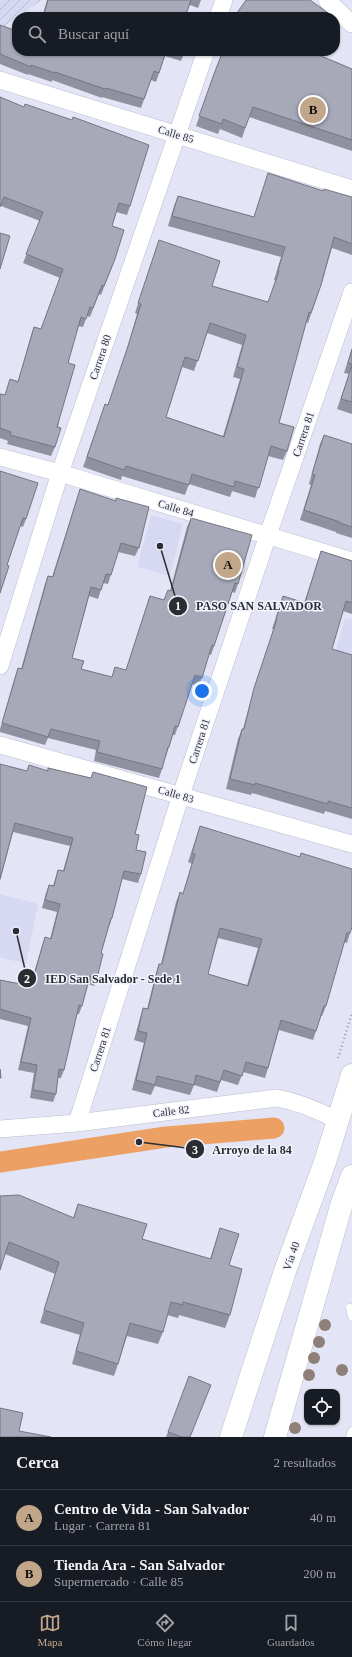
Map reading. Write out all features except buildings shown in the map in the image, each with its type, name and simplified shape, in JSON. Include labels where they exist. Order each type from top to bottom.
[{"type":"highway","name":"Vía 40","points":[[231,1437],[285,1271],[338,1121],[352,1075]]},
{"type":"highway","points":[[275,1437],[342,1203],[352,1176]]},
{"type":"street","points":[[220,12],[224,0]]},
{"type":"street","points":[[327,0],[340,12]]},
{"type":"street","points":[[340,12],[352,24]]},
{"type":"street","name":"Carrera 80","points":[[0,666],[60,473],[204,56]]},
{"type":"street","name":"Calle 85","points":[[0,80],[352,189]]},
{"type":"street","name":"Carrera 81","points":[[77,1123],[181,795],[268,535],[352,292]]},
{"type":"street","name":"Calle 84","points":[[0,457],[60,473],[352,561]]},
{"type":"street","name":"Calle 83","points":[[0,745],[352,844]]},
{"type":"street","name":"Calle 82","points":[[0,1129],[77,1123],[277,1098],[296,1102],[338,1121]]},
{"type":"lane","points":[[350,1437],[352,1431]]},
{"type":"shaded area","points":[[0,0],[42,0],[25,12],[12,12],[12,21],[0,29]]},
{"type":"shaded area","points":[[151,515],[183,524],[170,576],[137,567]]},
{"type":"shaded area","points":[[345,618],[352,620],[352,661],[334,656]]},
{"type":"shaded area","points":[[0,894],[38,904],[26,964],[0,957]]},
{"type":"waterway","points":[[0,1162],[166,1137],[274,1128]]},
{"type":"place","name":"Tienda Ara - San Salvador","points":[[313,110]]},
{"type":"place","name":"PASO SAN SALVADOR","points":[[160,546]]},
{"type":"place","name":"Centro de Vida - San Salvador","points":[[228,565]]},
{"type":"place","name":"IED San Salvador - Sede 1","points":[[16,931]]},
{"type":"place","name":"Arroyo de la 84","points":[[139,1142]]}]
